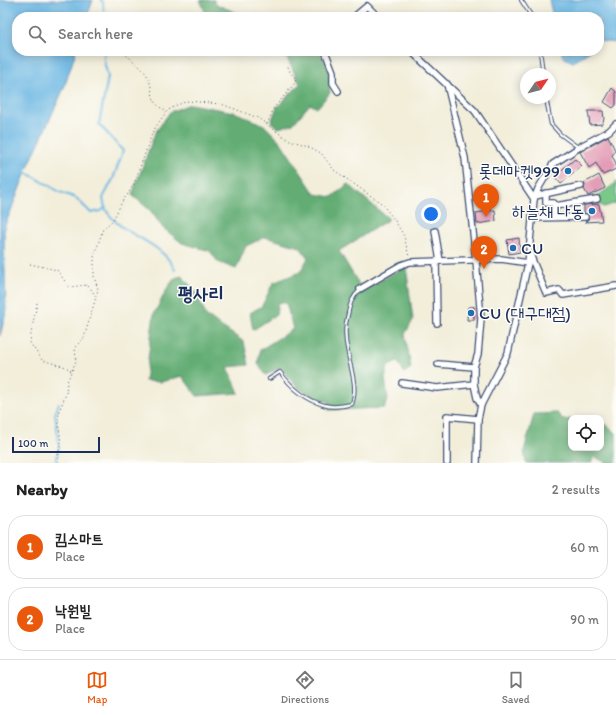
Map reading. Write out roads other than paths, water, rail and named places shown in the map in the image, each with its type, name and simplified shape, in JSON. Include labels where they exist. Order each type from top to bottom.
[{"type":"street","points":[[360,12],[367,6],[373,12]]},
{"type":"street","points":[[327,56],[333,72],[333,83],[338,91]]},
{"type":"street","points":[[417,56],[475,111],[534,197]]},
{"type":"street","points":[[448,84],[465,158],[476,260],[480,319],[478,354],[474,367],[474,384],[477,398],[482,405]]},
{"type":"street","points":[[477,463],[478,419],[482,405],[508,353],[528,263],[534,197],[553,164],[609,131],[616,124]]},
{"type":"street","points":[[534,197],[581,186]]},
{"type":"street","points":[[546,193],[546,203],[554,204],[556,206],[597,199]]},
{"type":"street","points":[[554,215],[556,206]]},
{"type":"street","points":[[554,215],[584,216],[532,217],[554,215]]},
{"type":"street","points":[[435,231],[438,261],[437,323]]},
{"type":"street","points":[[529,252],[546,293],[559,290],[562,295],[616,286]]},
{"type":"street","points":[[360,289],[401,265],[410,262],[500,259],[528,263]]},
{"type":"street","points":[[438,364],[474,367]]},
{"type":"street","points":[[402,383],[437,388],[474,384]]},
{"type":"street","points":[[447,463],[447,416],[478,419]]},
{"type":"lane","points":[[521,0],[529,12]]},
{"type":"lane","points":[[541,56],[542,68]]},
{"type":"lane","points":[[547,104],[551,124],[560,134],[579,148]]},
{"type":"lane","points":[[269,379],[280,372],[299,392],[325,406],[337,407],[352,404],[356,394],[346,345],[345,323],[353,296],[360,289]]},
{"type":"water","points":[[0,0],[93,0],[89,12],[12,12],[12,56],[74,56],[64,88],[28,167],[4,228],[6,312],[0,336]]},
{"type":"water","points":[[549,0],[616,0],[616,43],[604,42],[604,12],[552,12]]},
{"type":"water","points":[[563,56],[582,56],[573,62]]},
{"type":"waterway","points":[[101,0],[103,2],[104,12]]},
{"type":"waterway","points":[[104,56],[108,77],[99,124],[123,151],[113,179],[103,198],[105,207],[113,219],[122,227],[161,252],[169,260],[175,270]]},
{"type":"waterway","points":[[24,171],[60,192],[76,198],[91,213],[101,211],[105,208]]},
{"type":"waterway","points":[[56,463],[59,446],[55,414],[59,403]]},
{"type":"place","name":"롯데마켓999","points":[[568,171]]},
{"type":"place","name":"하늘채 나동","points":[[592,211]]},
{"type":"place","name":"킴스마트","points":[[486,217]]},
{"type":"place","name":"CU","points":[[513,248]]},
{"type":"place","name":"낙원빌","points":[[484,269]]},
{"type":"place","name":"CU (대구대점)","points":[[471,313]]},
{"type":"district","name":"평사리","points":[[201,293]]}]
